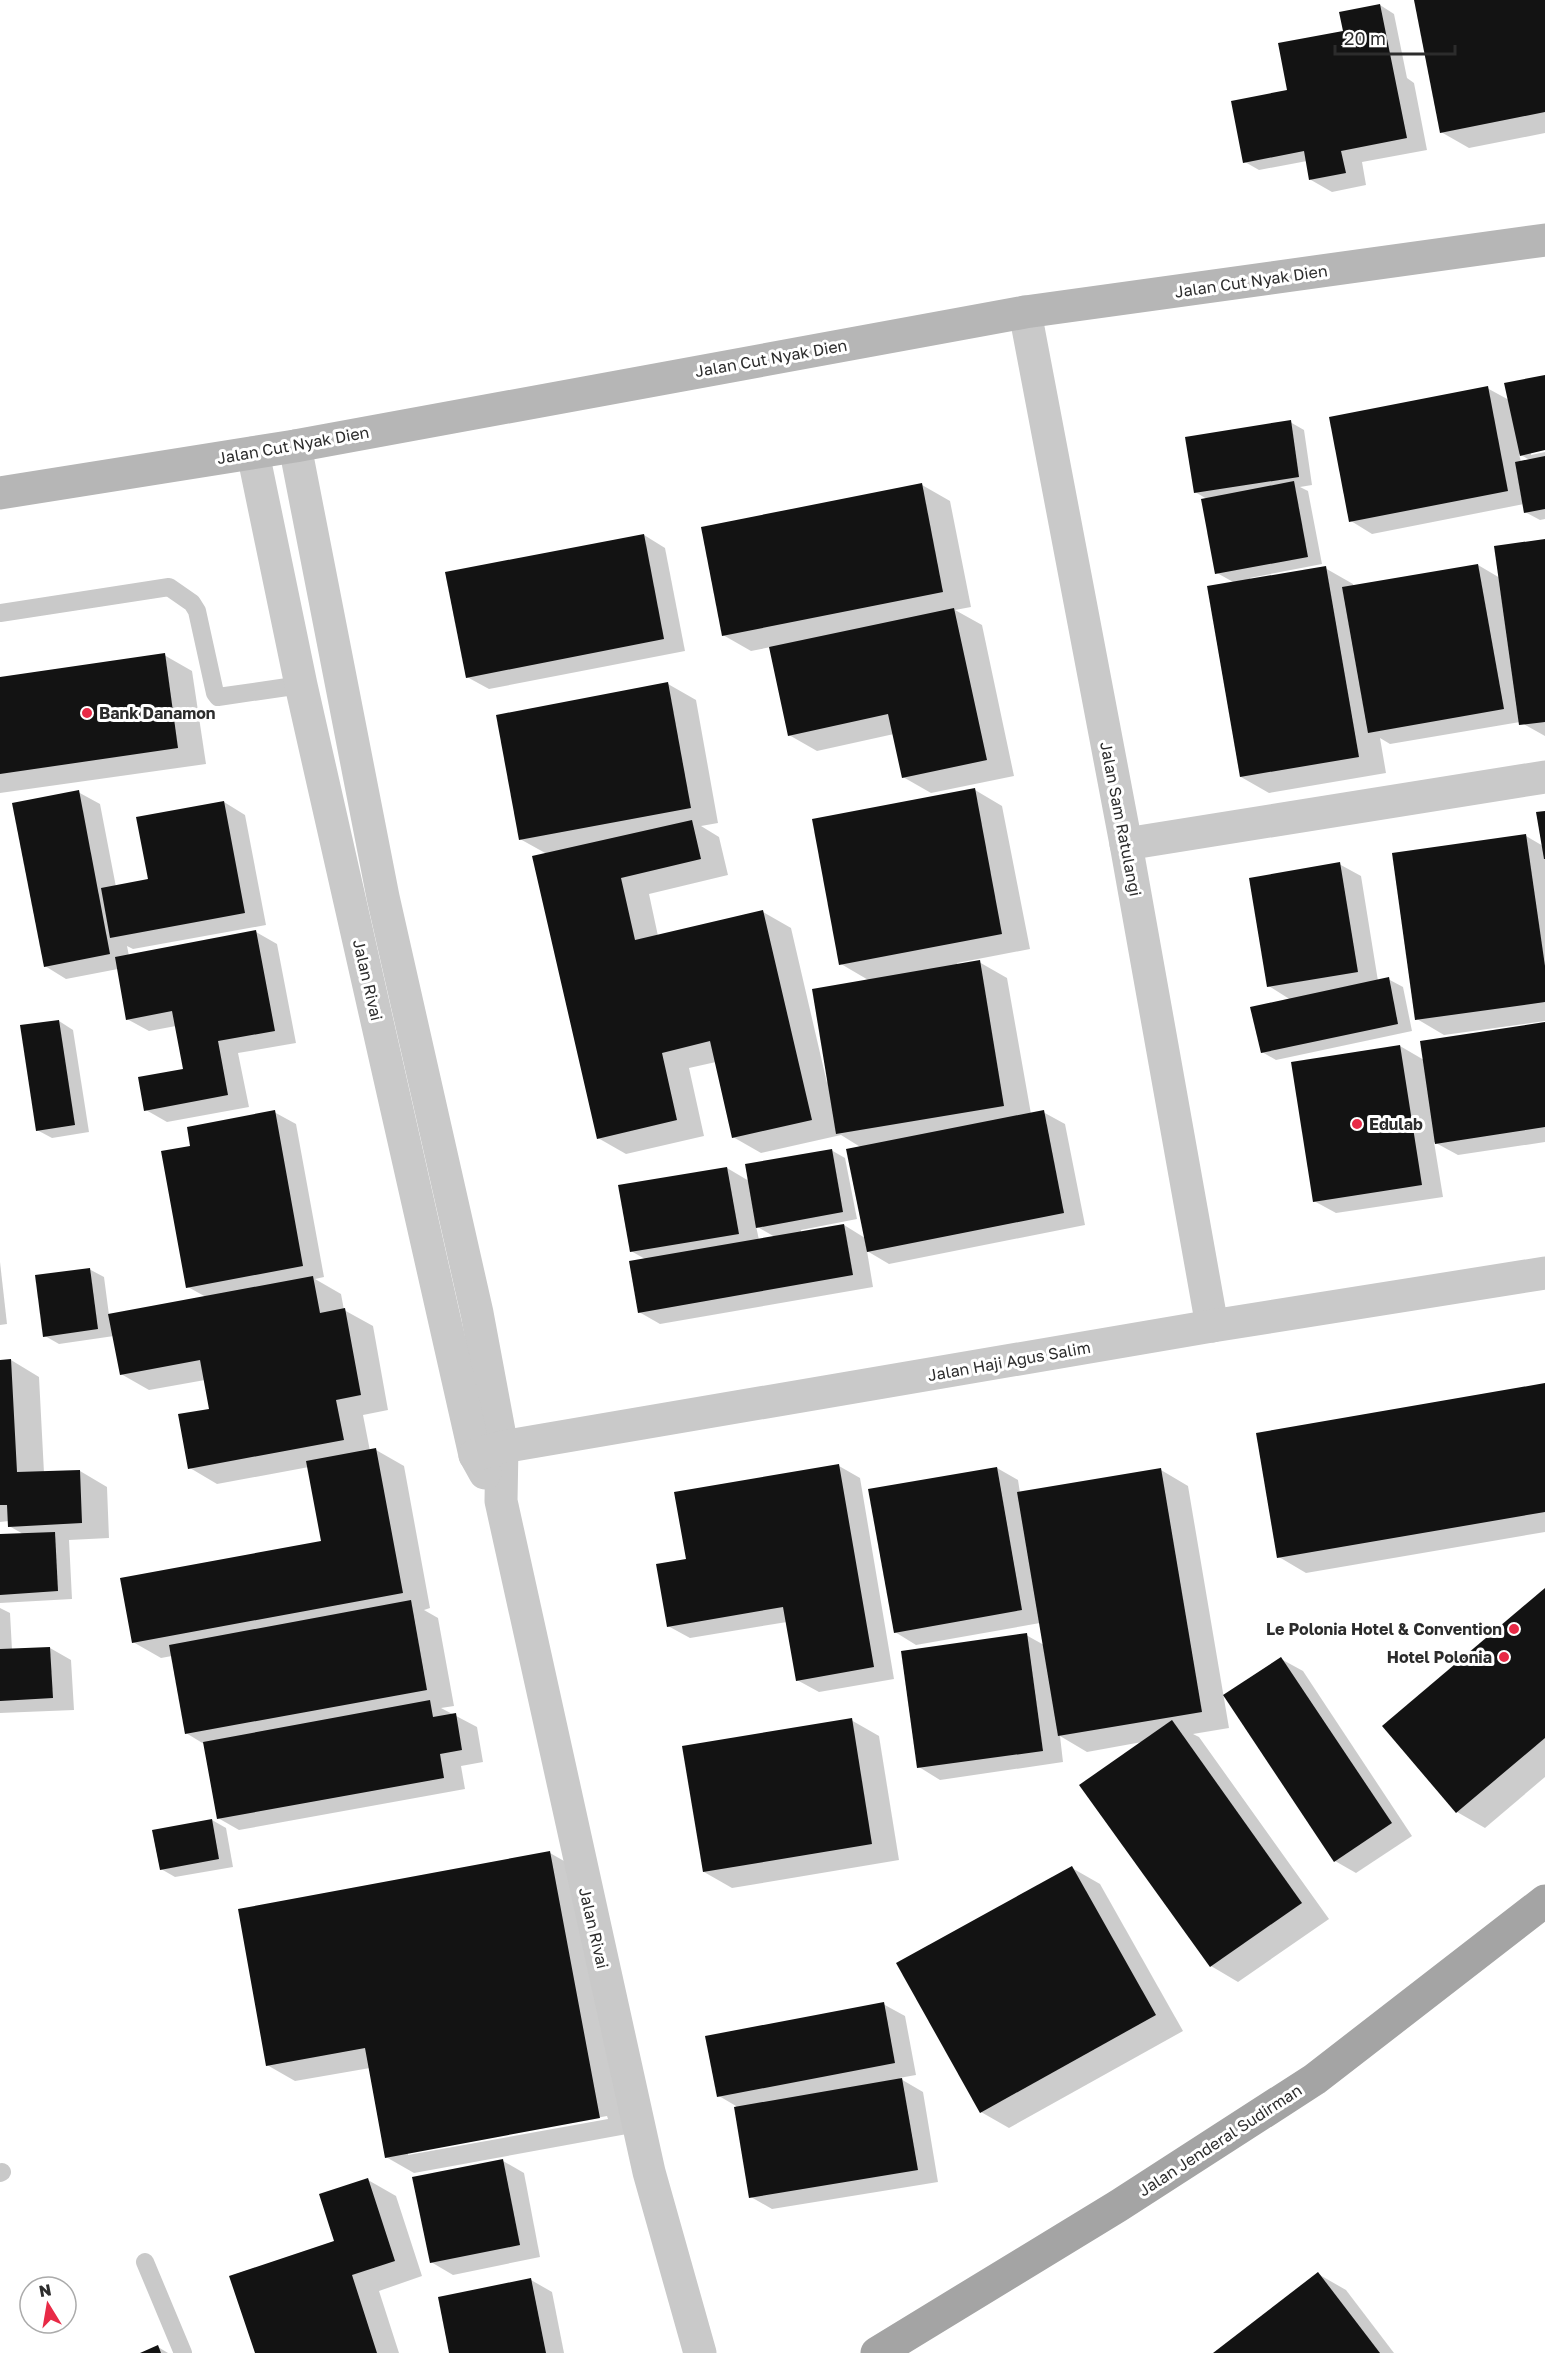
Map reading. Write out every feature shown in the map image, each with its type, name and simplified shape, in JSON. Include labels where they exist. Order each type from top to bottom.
[{"type":"main road","name":"Jalan Jenderal Sudirman","points":[[877,2353],[1118,2206],[1315,2079],[1545,1901]]},
{"type":"street","name":"Jalan Cut Nyak Dien","points":[[0,493],[296,446],[1025,312],[1545,240]]},
{"type":"street","name":"Jalan Sam Ratulangi","points":[[1025,312],[1126,844],[1212,1326]]},
{"type":"street","name":"Jalan Rivai","points":[[296,446],[383,897],[477,1312],[488,1451]]},
{"type":"street","name":"Jalan Rivai","points":[[252,453],[301,685],[501,1501],[649,2172],[700,2353]]},
{"type":"street","points":[[1126,844],[1545,777]]},
{"type":"street","name":"Jalan Haji Agus Salim","points":[[488,1451],[1212,1326],[1545,1274]]},
{"type":"lane","points":[[0,613],[169,587],[192,603],[196,610],[215,693],[218,697],[301,685]]},
{"type":"lane","points":[[145,2262],[183,2353]]},
{"type":"building","points":[[1414,0],[1545,0],[1545,112],[1440,133]]},
{"type":"building","points":[[1380,4],[1407,138],[1341,151],[1346,173],[1309,180],[1304,151],[1243,163],[1231,101],[1287,90],[1278,43],[1343,31],[1339,12]]},
{"type":"building","points":[[1545,375],[1545,450],[1520,456],[1504,383]]},
{"type":"building","points":[[1488,386],[1508,491],[1349,522],[1329,417]]},
{"type":"building","points":[[1291,420],[1299,477],[1194,493],[1185,437]]},
{"type":"building","points":[[1545,456],[1545,509],[1524,513],[1515,462]]},
{"type":"building","points":[[1294,481],[1308,557],[1215,574],[1201,499]]},
{"type":"building","points":[[922,483],[943,592],[722,636],[701,527]]},
{"type":"building","points":[[644,534],[664,639],[466,678],[445,572]]},
{"type":"building","points":[[1545,539],[1545,722],[1519,725],[1494,546]]},
{"type":"building","points":[[1478,564],[1504,709],[1368,733],[1342,587]]},
{"type":"building","points":[[1326,566],[1359,757],[1240,777],[1207,586]]},
{"type":"building","points":[[954,608],[987,760],[902,778],[888,714],[788,736],[769,647]]},
{"type":"building","name":"Bank Danamon","points":[[165,653],[178,748],[0,774],[0,677]]},
{"type":"building","points":[[668,682],[691,808],[519,840],[496,715]]},
{"type":"building","points":[[975,788],[1002,934],[839,965],[812,819]]},
{"type":"building","points":[[79,790],[110,954],[44,967],[12,803]]},
{"type":"building","points":[[224,801],[245,913],[110,938],[101,888],[148,879],[136,817]]},
{"type":"building","points":[[1545,811],[1545,859],[1544,859],[1536,812]]},
{"type":"building","points":[[692,820],[701,859],[621,878],[635,940],[763,910],[812,1120],[732,1138],[710,1041],[662,1053],[677,1120],[597,1139],[532,856]]},
{"type":"building","points":[[1526,834],[1545,966],[1545,1002],[1415,1020],[1392,853]]},
{"type":"building","points":[[1340,862],[1358,972],[1267,987],[1249,878]]},
{"type":"building","points":[[256,930],[275,1031],[218,1041],[228,1095],[144,1111],[138,1077],[183,1069],[172,1011],[126,1020],[115,957]]},
{"type":"building","points":[[980,960],[1004,1106],[836,1134],[812,989]]},
{"type":"building","points":[[1389,977],[1398,1024],[1261,1053],[1250,1007]]},
{"type":"building","points":[[59,1020],[75,1125],[36,1131],[20,1025]]},
{"type":"building","points":[[1545,1022],[1545,1127],[1435,1144],[1420,1041]]},
{"type":"building","name":"Edulab","points":[[1400,1045],[1422,1185],[1313,1202],[1291,1062]]},
{"type":"building","points":[[275,1110],[303,1266],[186,1288],[161,1151],[190,1146],[187,1127]]},
{"type":"building","points":[[1044,1110],[1064,1213],[867,1252],[846,1149]]},
{"type":"building","points":[[832,1149],[843,1212],[756,1228],[745,1164]]},
{"type":"building","points":[[727,1167],[739,1234],[630,1252],[618,1185]]},
{"type":"building","points":[[844,1224],[853,1275],[638,1313],[629,1261]]},
{"type":"building","points":[[90,1268],[98,1329],[43,1337],[35,1275]]},
{"type":"building","points":[[313,1276],[320,1313],[345,1308],[361,1395],[336,1400],[344,1440],[188,1469],[178,1414],[209,1409],[200,1360],[120,1375],[108,1314]]},
{"type":"building","points":[[11,1359],[17,1472],[80,1470],[82,1523],[8,1527],[7,1505],[0,1505],[0,1360]]},
{"type":"building","points":[[1545,1383],[1545,1512],[1277,1558],[1256,1433]]},
{"type":"building","points":[[376,1448],[403,1593],[132,1643],[120,1578],[321,1541],[306,1461]]},
{"type":"building","points":[[839,1464],[874,1667],[796,1681],[783,1607],[667,1627],[656,1564],[686,1559],[674,1492]]},
{"type":"building","points":[[997,1467],[1022,1610],[894,1633],[868,1489]]},
{"type":"building","points":[[1161,1468],[1202,1712],[1058,1736],[1017,1492]]},
{"type":"building","points":[[55,1532],[58,1591],[0,1595],[0,1534]]},
{"type":"building","name":"Hotel Polonia","points":[[1545,1588],[1545,1738],[1456,1813],[1382,1726]]},
{"type":"building","points":[[411,1600],[427,1690],[185,1734],[169,1645]]},
{"type":"building","points":[[1027,1633],[1043,1751],[917,1768],[901,1651]]},
{"type":"building","points":[[50,1647],[53,1698],[0,1701],[0,1649]]},
{"type":"building","points":[[1281,1657],[1392,1823],[1334,1862],[1223,1695]]},
{"type":"building","points":[[430,1700],[433,1717],[456,1713],[462,1750],[440,1754],[444,1778],[217,1819],[203,1742]]},
{"type":"building","points":[[852,1718],[872,1844],[703,1872],[682,1746]]},
{"type":"building","points":[[1172,1720],[1302,1903],[1210,1967],[1079,1785]]},
{"type":"building","points":[[212,1819],[219,1859],[160,1870],[152,1830]]},
{"type":"building","points":[[550,1851],[600,2118],[385,2158],[365,2048],[266,2066],[238,1909]]},
{"type":"building","points":[[1072,1866],[1156,2015],[980,2113],[896,1963]]},
{"type":"building","points":[[884,2002],[895,2063],[717,2097],[705,2036]]},
{"type":"building","points":[[902,2078],[918,2170],[749,2198],[734,2107]]},
{"type":"building","points":[[503,2159],[520,2245],[430,2263],[412,2177]]},
{"type":"building","points":[[368,2178],[395,2261],[352,2275],[377,2353],[255,2353],[229,2276],[334,2241],[319,2194]]},
{"type":"building","points":[[1318,2272],[1380,2353],[1213,2353]]},
{"type":"building","points":[[531,2278],[546,2353],[449,2353],[438,2297]]},
{"type":"building","points":[[158,2345],[161,2353],[140,2353]]},
{"type":"place","name":"Bank Danamon","points":[[87,713]]},
{"type":"place","name":"Edulab","points":[[1357,1124]]},
{"type":"place","name":"Le Polonia Hotel & Convention","points":[[1514,1629]]},
{"type":"place","name":"Hotel Polonia","points":[[1504,1657]]}]
